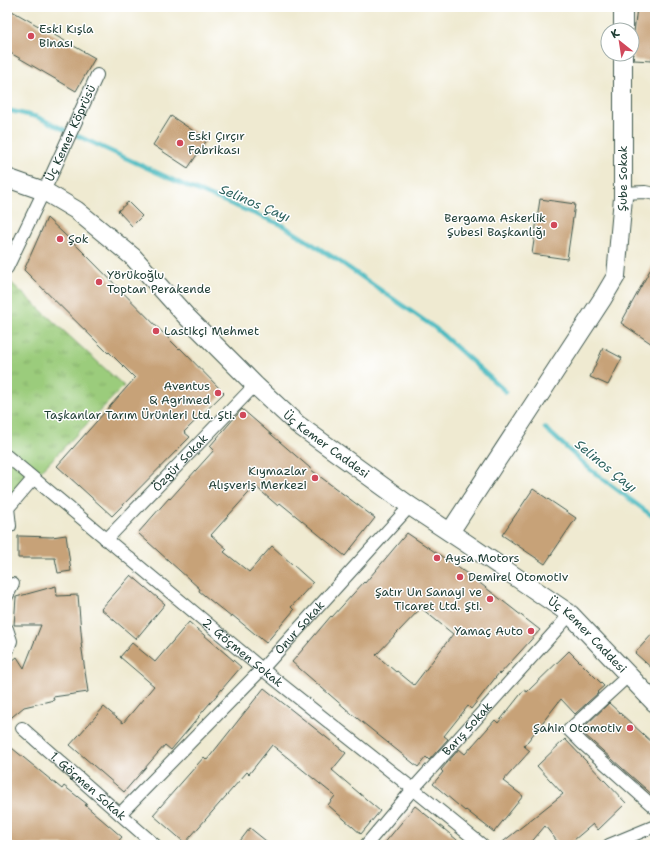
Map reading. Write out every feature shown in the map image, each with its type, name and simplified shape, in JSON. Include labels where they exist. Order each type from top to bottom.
[{"type":"main road","points":[[623,7],[623,22]]},
{"type":"main road","name":"Şube Sokak","points":[[450,532],[616,276],[623,193],[623,62]]},
{"type":"main road","name":"Üç Kemer Caddesi","points":[[7,178],[44,191],[76,210],[133,256],[186,316],[255,385],[297,424],[410,506],[570,614],[655,703]]},
{"type":"street","name":"Üç Kemer Köprüsü","points":[[7,268],[97,75]]},
{"type":"street","points":[[623,193],[645,192],[655,194]]},
{"type":"street","name":"Özgür Sokak","points":[[106,540],[255,385]]},
{"type":"street","name":"2. Göçmen Sokak","points":[[7,456],[262,669],[414,788],[482,845]]},
{"type":"street","points":[[7,528],[10,526],[8,508],[33,479]]},
{"type":"street","name":"Onur Sokak","points":[[120,814],[262,669],[410,506]]},
{"type":"street","points":[[7,596],[13,584]]},
{"type":"street","name":"Barış Sokak","points":[[366,845],[414,788],[570,614]]},
{"type":"street","points":[[7,629],[11,641],[7,652]]},
{"type":"street","points":[[629,675],[569,730],[655,808]]},
{"type":"street","name":"1. Göçmen Sokak","points":[[22,728],[155,845]]},
{"type":"street","points":[[609,845],[655,826]]},
{"type":"green space","points":[[7,279],[124,386],[33,479],[8,508],[7,528]]},
{"type":"building","points":[[637,7],[655,7],[655,30],[652,61],[640,60],[640,22],[635,22]]},
{"type":"building","name":"Eski Kışla Binası","points":[[12,11],[95,58],[76,91],[7,51],[7,20]]},
{"type":"building","name":"Eski Çırçır Fabrikası","points":[[171,116],[207,140],[188,168],[153,145]]},
{"type":"building","name":"Bergama Askerlik Şubesi Başkanlığı","points":[[540,199],[575,204],[567,259],[532,254]]},
{"type":"building","points":[[128,202],[142,216],[132,226],[118,211]]},
{"type":"building","points":[[47,218],[224,393],[184,432],[190,437],[112,516],[57,466],[135,378],[24,270]]},
{"type":"building","points":[[655,261],[655,346],[621,323]]},
{"type":"building","points":[[603,348],[622,358],[608,385],[590,377]]},
{"type":"building","points":[[242,409],[310,469],[375,518],[345,556],[280,503],[278,506],[255,486],[211,535],[227,549],[224,552],[249,572],[272,546],[313,583],[291,607],[294,610],[266,643],[232,615],[231,617],[199,591],[200,589],[138,533],[214,450],[210,446]]},
{"type":"building","points":[[533,489],[576,518],[545,564],[502,535]]},
{"type":"building","points":[[407,533],[472,577],[540,630],[500,674],[499,673],[471,709],[468,706],[444,736],[448,739],[429,760],[426,757],[418,767],[352,714],[292,662],[331,616],[332,617],[364,582],[365,583]],"holes":[[[421,608],[453,634],[414,685],[376,655]]]},
{"type":"building","points":[[66,535],[71,571],[58,573],[55,558],[18,558],[18,536],[52,537]]},
{"type":"building","points":[[131,575],[165,604],[136,639],[101,609]]},
{"type":"building","points":[[56,586],[57,596],[78,595],[81,643],[88,692],[53,697],[54,700],[24,707],[7,721],[7,665],[17,657],[24,668],[41,625],[14,625],[16,597]]},
{"type":"building","points":[[189,622],[241,667],[171,750],[165,745],[124,792],[70,745],[104,707],[123,723],[154,686],[120,657],[132,643],[155,662]]},
{"type":"building","points":[[655,631],[655,671],[635,653]]},
{"type":"building","points":[[569,651],[604,686],[575,714],[561,699],[524,746],[530,751],[503,781],[523,796],[494,832],[466,810],[465,811],[433,784],[443,772],[441,770],[459,749],[465,754],[495,720],[498,723],[524,690],[527,692]]},
{"type":"building","points":[[264,688],[346,753],[332,770],[380,811],[361,834],[328,805],[335,796],[272,745],[249,774],[247,772],[185,843],[153,815],[204,757],[207,760]]},
{"type":"building","points":[[609,703],[655,745],[655,797],[584,734],[589,728],[586,725]]},
{"type":"building","points":[[565,739],[626,803],[598,830],[593,824],[568,845],[560,845],[545,826],[529,845],[499,845],[563,794],[537,766]]},
{"type":"building","points":[[7,744],[62,789],[64,786],[87,804],[85,805],[122,837],[115,845],[16,845],[7,841]]},
{"type":"building","points":[[415,806],[444,829],[463,845],[383,845]]},
{"type":"building","points":[[250,828],[271,845],[237,845]]},
{"type":"waterway","name":"Selinos Çayı","points":[[7,110],[37,117],[184,185],[282,225],[339,261],[435,328],[506,392]]},
{"type":"waterway","name":"Selinos Çayı","points":[[545,428],[591,470],[655,518]]},
{"type":"place","name":"Eski Kışla Binası","points":[[31,36]]},
{"type":"place","name":"Eski Çırçır Fabrikası","points":[[180,143]]},
{"type":"place","name":"Bergama Askerlik Şubesi Başkanlığı","points":[[554,225]]},
{"type":"place","name":"Şok","points":[[60,239]]},
{"type":"place","name":"Yörükoğlu Toptan Perakende","points":[[99,282]]},
{"type":"place","name":"Lastikçi Mehmet","points":[[156,331]]},
{"type":"place","name":"Aventus & Agrimed","points":[[218,393]]},
{"type":"place","name":"Taşkanlar Tarım Ürünleri Ltd. Şti.","points":[[243,415]]},
{"type":"place","name":"Kıymazlar Alışveriş Merkezi","points":[[315,478]]},
{"type":"place","name":"Aysa Motors","points":[[437,558]]},
{"type":"place","name":"Demirel Otomotiv","points":[[460,577]]},
{"type":"place","name":"Şatır Un Sanayi ve Ticaret Ltd. Şti.","points":[[490,599]]},
{"type":"place","name":"Yamaç Auto","points":[[531,631]]},
{"type":"place","name":"Şahin Otomotiv","points":[[630,728]]}]
